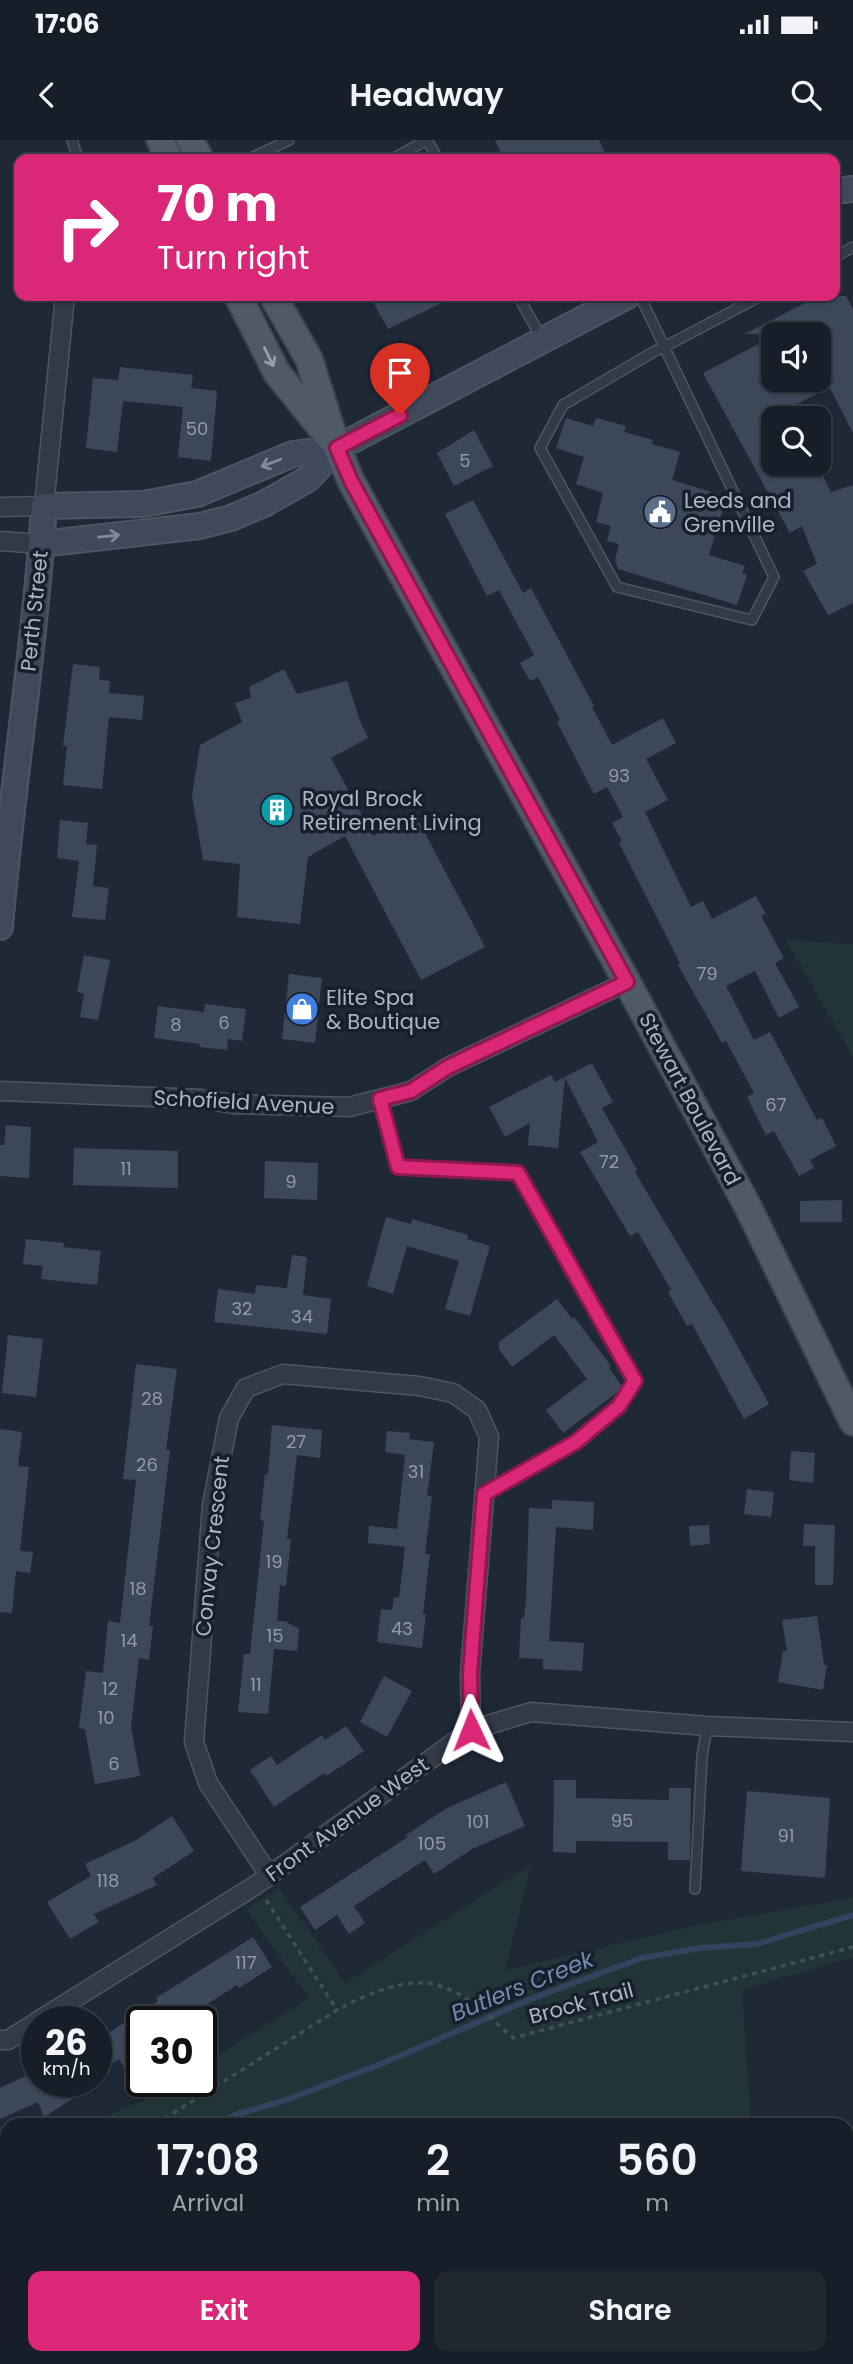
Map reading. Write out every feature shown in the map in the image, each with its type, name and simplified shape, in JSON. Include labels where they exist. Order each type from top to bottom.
[{"type":"main road","name":"Stewart Boulevard","points":[[241,301],[277,373],[337,448]]},
{"type":"main road","name":"Stewart Boulevard","points":[[276,301],[309,359],[337,448],[351,481],[747,1205],[853,1422]]},
{"type":"street","name":"Perth Street","points":[[0,927],[4,829],[25,703],[64,301]]},
{"type":"street","points":[[0,541],[41,544],[200,526],[231,518],[264,504],[308,479],[337,448],[617,301]]},
{"type":"street","points":[[0,507],[143,504],[197,494],[293,454],[337,448]]},
{"type":"street","name":"Schofield Avenue","points":[[0,1091],[202,1099],[233,1104],[349,1107],[411,1091],[448,1067],[627,982]]},
{"type":"street","name":"Convay Crescent","points":[[262,1880],[208,1783],[194,1742],[212,1505],[229,1418],[246,1388],[283,1374],[419,1386],[453,1393],[477,1410],[489,1437],[471,1660],[471,1730]]},
{"type":"street","name":"Front Avenue West","points":[[63,2006],[262,1880],[471,1730],[531,1712],[707,1726],[853,1732]]},
{"type":"street","name":"Front Avenue West","points":[[0,2040],[8,2040],[21,2032]]},
{"type":"lane","points":[[260,154],[289,140]]},
{"type":"lane","points":[[401,154],[427,140]]},
{"type":"lane","points":[[520,301],[543,340]]},
{"type":"lane","points":[[643,301],[666,346],[774,578],[751,620],[617,587],[540,448],[563,405],[666,346],[752,301]]},
{"type":"lane","points":[[380,1099],[398,1167],[518,1173],[635,1381],[619,1406],[576,1442],[484,1494]]},
{"type":"lane","points":[[695,1889],[702,1757],[707,1726]]},
{"type":"path","points":[[262,1880],[337,2010]]},
{"type":"path","name":"Brock Trail","points":[[166,2118],[337,2010],[369,1995],[421,1982],[449,1989],[482,2010],[513,2038],[853,1947]]},
{"type":"green space","points":[[786,940],[853,944],[853,1058]]},
{"type":"green space","points":[[531,1865],[505,1970],[697,1925],[853,1898],[853,1957],[742,1990],[751,2118],[101,2118],[151,2097],[217,2097],[217,2056],[309,1998],[246,1909],[279,1888],[345,1983]]},
{"type":"building","points":[[495,140],[599,140],[606,154],[502,154]]},
{"type":"building","points":[[840,296],[846,296],[853,309],[853,433],[831,390],[831,322],[768,322],[808,301],[840,301]]},
{"type":"building","points":[[373,301],[446,301],[388,329]]},
{"type":"building","points":[[761,326],[761,334],[745,334]]},
{"type":"building","points":[[761,343],[761,392],[822,392],[792,406],[761,406],[761,476],[823,476],[831,492],[853,485],[853,603],[828,615],[803,571],[817,564],[802,526],[790,533],[703,373]]},
{"type":"building","points":[[120,367],[193,375],[191,388],[217,391],[211,461],[178,457],[183,407],[123,401],[117,452],[86,448],[93,378],[118,380]]},
{"type":"building","name":"Leeds and Grenville","points":[[566,418],[593,426],[596,418],[626,426],[624,432],[653,440],[652,444],[680,452],[672,480],[722,495],[725,503],[709,555],[745,566],[742,573],[747,575],[737,605],[618,569],[615,560],[619,544],[607,541],[611,526],[596,522],[603,493],[576,484],[584,457],[556,448]]},
{"type":"building","points":[[474,430],[493,466],[454,486],[437,453]]},
{"type":"building","points":[[473,500],[523,593],[531,588],[612,745],[663,718],[676,743],[646,759],[668,800],[645,812],[691,907],[703,901],[712,919],[756,896],[766,914],[761,916],[784,958],[775,963],[799,1007],[779,1018],[755,971],[726,986],[754,1040],[770,1032],[817,1120],[822,1118],[836,1146],[810,1160],[814,1168],[799,1176],[774,1131],[766,1135],[747,1097],[754,1093],[726,1041],[722,1043],[678,965],[680,963],[619,843],[622,841],[612,823],[623,817],[607,787],[594,794],[557,722],[560,720],[538,677],[530,681],[520,663],[534,655],[499,590],[487,596],[445,514]]},
{"type":"building","points":[[73,664],[100,667],[99,680],[110,681],[109,693],[144,696],[142,720],[109,717],[102,789],[63,785],[67,746],[63,746]]},
{"type":"building","name":"Royal Brock Retirement Living","points":[[284,669],[297,694],[347,681],[368,738],[331,758],[373,836],[415,814],[485,947],[421,980],[345,836],[308,857],[300,924],[237,917],[240,864],[203,860],[192,796],[200,745],[242,722],[235,703],[251,698],[249,687]]},
{"type":"building","points":[[60,820],[88,823],[86,844],[97,845],[93,886],[109,888],[105,920],[72,917],[79,861],[57,858]]},
{"type":"building","points":[[84,955],[110,960],[98,1020],[80,1017],[84,994],[77,992]]},
{"type":"building","name":"Elite Spa & Boutique","points":[[289,974],[322,978],[315,1043],[282,1039]]},
{"type":"building","points":[[205,1004],[246,1009],[242,1041],[228,1039],[227,1050],[154,1038],[158,1006],[204,1012]]},
{"type":"building","points":[[592,1063],[613,1102],[602,1108],[637,1170],[635,1172],[727,1327],[769,1404],[744,1419],[692,1324],[687,1326],[668,1292],[671,1290],[638,1232],[630,1236],[580,1152],[598,1142],[565,1078],[558,1148],[528,1145],[530,1123],[505,1137],[489,1107],[551,1075],[555,1082]]},
{"type":"building","points":[[6,1125],[31,1127],[29,1178],[0,1176],[0,1145],[4,1145]]},
{"type":"building","points":[[74,1148],[178,1151],[178,1188],[73,1185]]},
{"type":"building","points":[[265,1161],[318,1163],[317,1200],[264,1198]]},
{"type":"building","points":[[842,1200],[842,1222],[800,1222],[800,1201]]},
{"type":"building","points":[[386,1217],[411,1224],[412,1219],[468,1235],[467,1239],[490,1246],[470,1316],[445,1309],[459,1261],[407,1246],[393,1294],[367,1286]]},
{"type":"building","points":[[26,1239],[101,1251],[97,1285],[41,1279],[43,1266],[23,1264]]},
{"type":"building","points":[[292,1255],[307,1257],[303,1295],[331,1299],[327,1334],[214,1322],[218,1289],[255,1294],[256,1285],[287,1288]]},
{"type":"building","points":[[557,1299],[611,1366],[609,1368],[622,1386],[618,1392],[563,1433],[546,1410],[587,1379],[554,1335],[512,1367],[499,1349],[499,1342]]},
{"type":"building","points":[[8,1335],[43,1339],[36,1397],[2,1393]]},
{"type":"building","points":[[136,1364],[177,1369],[166,1450],[170,1450],[149,1626],[153,1626],[149,1660],[139,1658],[131,1727],[140,1776],[95,1784],[85,1729],[79,1728],[86,1671],[103,1673],[108,1621],[120,1623],[136,1480],[123,1479]]},
{"type":"building","points":[[272,1425],[322,1430],[320,1458],[297,1455],[287,1539],[291,1539],[286,1586],[280,1585],[277,1621],[285,1621],[299,1629],[297,1651],[274,1649],[268,1714],[238,1712],[244,1654],[250,1654],[264,1521],[260,1520],[265,1474],[268,1474]]},
{"type":"building","points":[[0,1429],[22,1432],[18,1466],[29,1467],[20,1551],[33,1552],[30,1573],[16,1571],[12,1613],[0,1612]]},
{"type":"building","points":[[387,1431],[410,1433],[409,1439],[434,1442],[427,1496],[432,1496],[425,1554],[430,1554],[422,1648],[377,1642],[381,1609],[392,1610],[394,1597],[399,1598],[405,1547],[368,1543],[369,1526],[397,1529],[405,1455],[385,1452]]},
{"type":"building","points":[[791,1451],[815,1453],[813,1483],[789,1480]]},
{"type":"building","points":[[747,1489],[774,1492],[771,1517],[744,1514]]},
{"type":"building","points":[[552,1500],[594,1502],[593,1530],[556,1527],[549,1641],[584,1643],[582,1671],[543,1669],[543,1659],[519,1658],[521,1618],[524,1618],[526,1601],[529,1508],[552,1509]]},
{"type":"building","points":[[804,1524],[835,1525],[833,1585],[815,1585],[815,1546],[803,1546]]},
{"type":"building","points":[[709,1525],[710,1544],[690,1546],[689,1526]]},
{"type":"building","points":[[817,1616],[824,1665],[827,1665],[823,1690],[778,1682],[783,1651],[787,1651],[782,1620]]},
{"type":"building","points":[[384,1676],[412,1691],[387,1737],[360,1722]]},
{"type":"building","points":[[346,1726],[364,1751],[326,1776],[324,1773],[274,1807],[250,1770],[271,1756],[277,1765],[322,1735],[325,1740]]},
{"type":"building","points":[[554,1780],[576,1780],[576,1798],[669,1800],[669,1788],[691,1788],[690,1860],[668,1860],[668,1842],[576,1841],[576,1853],[553,1852]]},
{"type":"building","points":[[506,1782],[525,1826],[472,1849],[434,1874],[425,1860],[354,1906],[365,1923],[349,1934],[337,1915],[315,1930],[300,1907],[408,1837],[406,1835],[447,1808]]},
{"type":"building","points":[[747,1791],[830,1798],[825,1878],[741,1871]]},
{"type":"building","points":[[172,1816],[194,1851],[153,1878],[157,1885],[94,1914],[99,1922],[70,1939],[47,1902],[91,1876],[85,1864],[136,1840]]},
{"type":"building","points":[[253,1937],[272,1967],[204,2006],[150,2006],[158,2001],[156,1998]]},
{"type":"building","points":[[126,2022],[126,2064],[123,2066],[119,2059],[112,2064],[112,2031]]},
{"type":"building","points":[[21,2078],[21,2097],[75,2097],[44,2117],[38,2102],[0,2118],[0,2088]]},
{"type":"waterway","name":"Butlers Creek","points":[[228,2118],[283,2101],[381,2064],[538,1996],[642,1958],[700,1948],[757,1944],[853,1915]]},
{"type":"place","name":"Leeds and Grenville","points":[[660,512]]},
{"type":"place","name":"Royal Brock Retirement Living","points":[[277,810]]},
{"type":"place","name":"Elite Spa & Boutique","points":[[302,1009]]},
{"type":"route","points":[[400,415],[337,448],[351,481],[627,982],[448,1067],[411,1091],[380,1099],[398,1167],[518,1173],[635,1381],[619,1406],[576,1442],[484,1494],[470,1673],[471,1730]]}]
